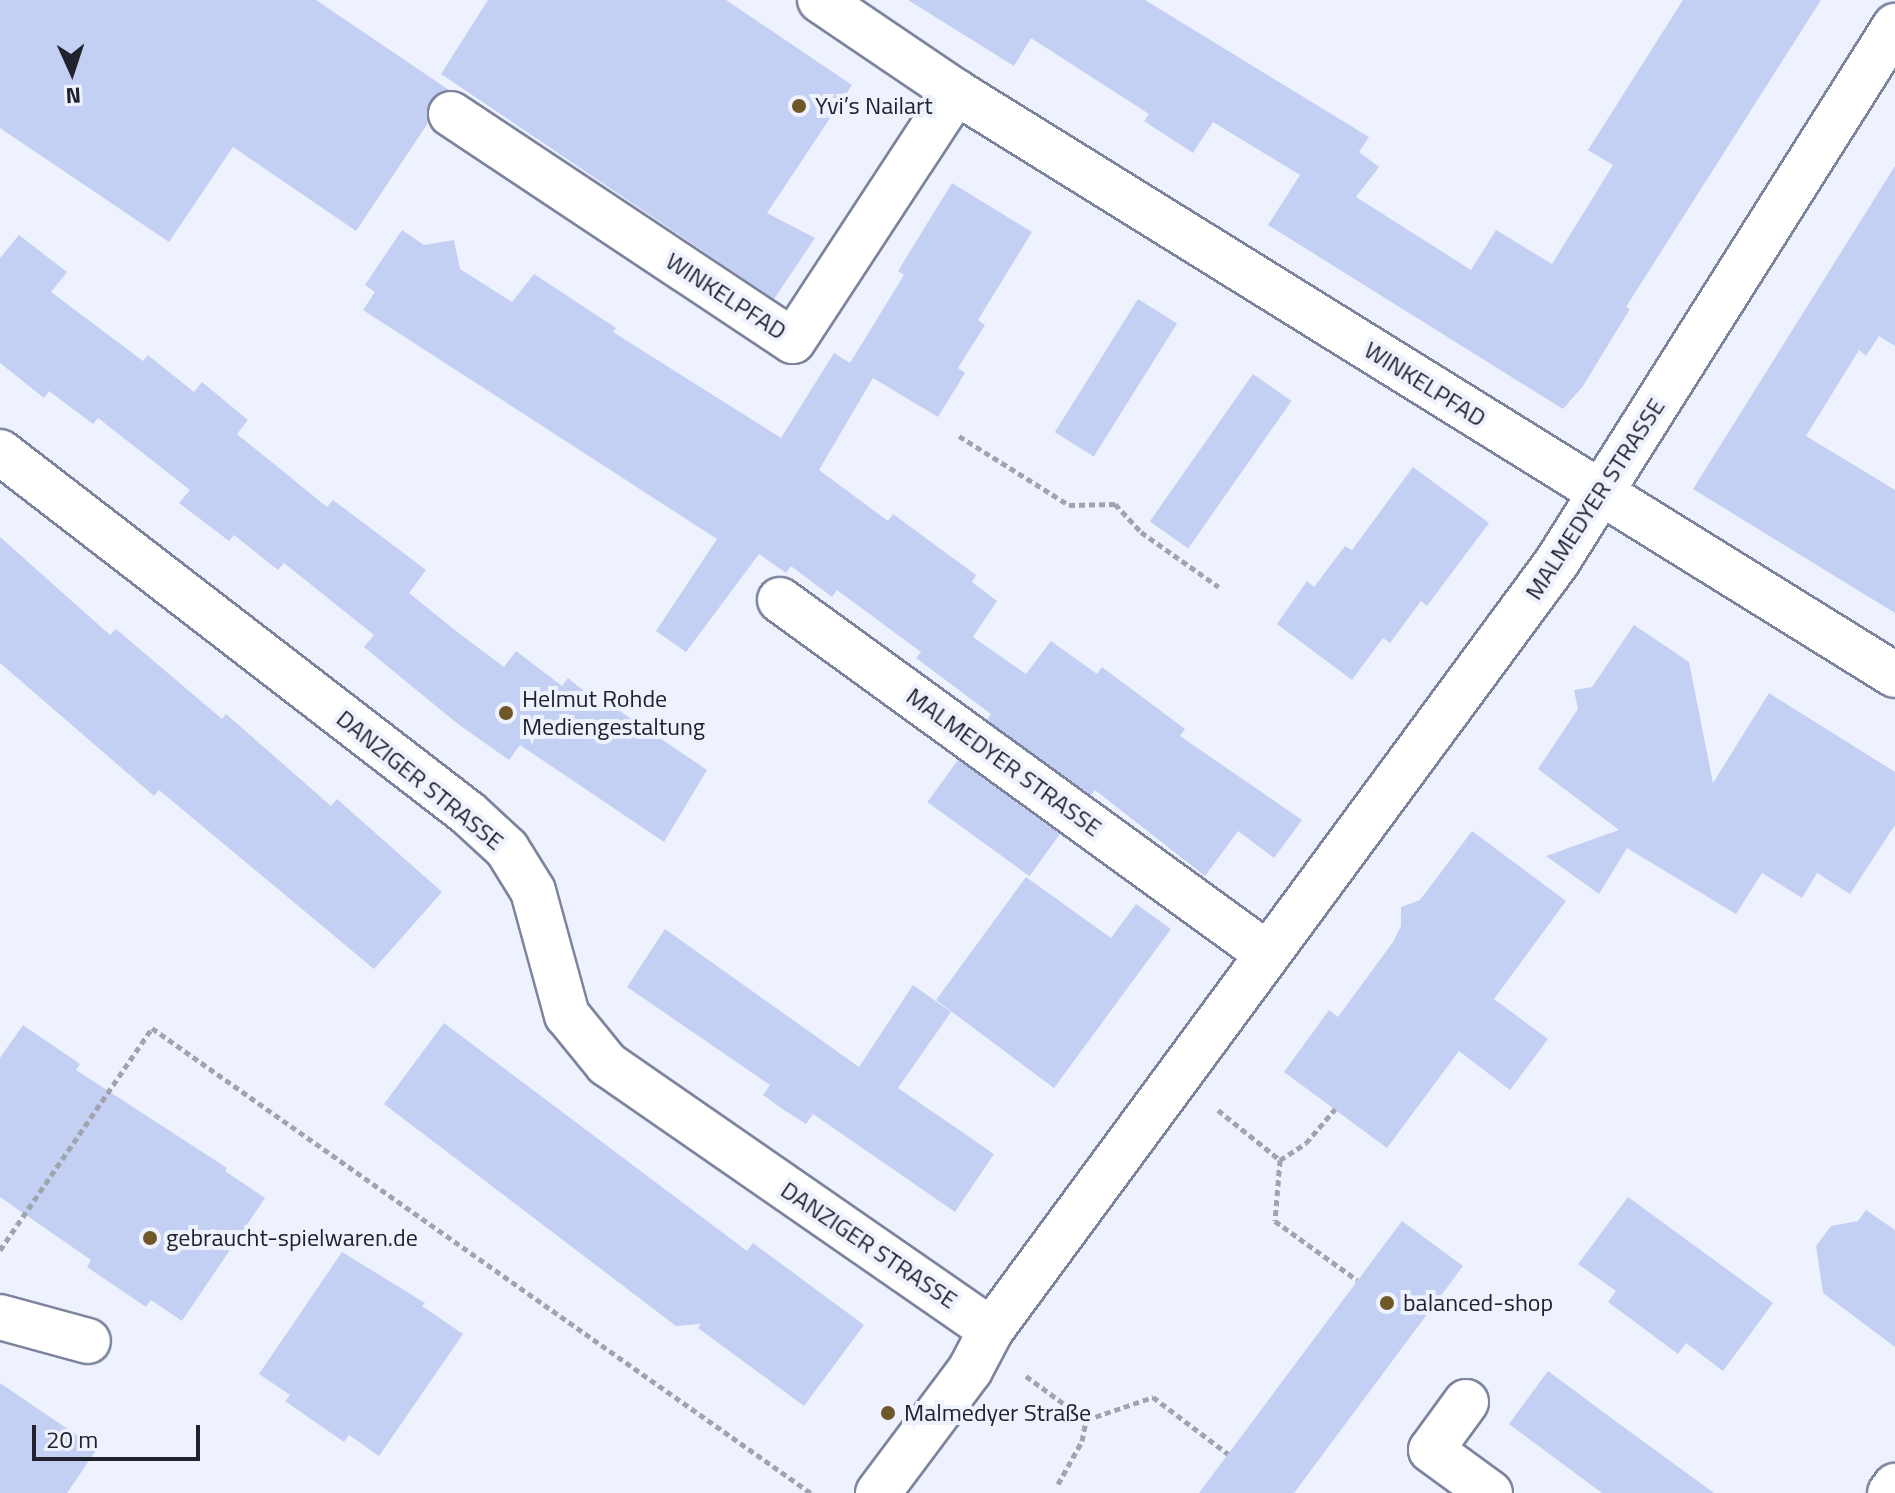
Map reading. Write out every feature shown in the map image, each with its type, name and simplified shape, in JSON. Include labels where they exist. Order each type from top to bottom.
[{"type":"street","name":"WINKELPFAD","points":[[820,0],[956,92],[1600,495],[1895,675]]},
{"type":"street","name":"MALMEDYER STRASSE","points":[[878,1493],[970,1370],[986,1336],[1176,1075],[1557,562],[1895,26]]},
{"type":"street","name":"WINKELPFAD","points":[[451,114],[793,341],[956,92]]},
{"type":"street","name":"DANZIGER STRASSE","points":[[0,452],[468,813],[507,849],[533,891],[567,1015],[607,1064],[986,1336]]},
{"type":"street","name":"MALMEDYER STRASSE","points":[[780,600],[1266,953]]},
{"type":"street","points":[[0,1317],[88,1341]]},
{"type":"street","points":[[1466,1402],[1431,1450],[1490,1493]]},
{"type":"street","points":[[1890,1493],[1895,1486]]},
{"type":"path","points":[[959,436],[1069,505],[1115,504],[1141,532],[1219,587]]},
{"type":"path","points":[[0,1250],[152,1028],[811,1493]]},
{"type":"path","points":[[1176,1075],[1280,1160]]},
{"type":"path","points":[[1280,1160],[1306,1143],[1335,1109]]},
{"type":"path","points":[[1280,1160],[1275,1221],[1357,1280]]},
{"type":"path","points":[[986,1336],[1086,1420]]},
{"type":"path","points":[[1086,1420],[1153,1397],[1228,1454]]},
{"type":"path","points":[[1058,1484],[1082,1441],[1086,1420]]},
{"type":"building","points":[[0,0],[316,0],[449,90],[431,100],[428,123],[356,231],[233,147],[169,242],[0,128]]},
{"type":"building","points":[[488,0],[726,0],[852,85],[767,213],[815,238],[774,299],[441,74]]},
{"type":"building","points":[[908,0],[1145,0],[1369,137],[1359,152],[1379,167],[1356,197],[1471,270],[1496,230],[1552,264],[1613,165],[1588,150],[1683,0],[1821,0],[1626,307],[1630,309],[1583,386],[1563,409],[1268,225],[1300,175],[1213,122],[1193,153],[1144,121],[1149,114],[1031,38],[1014,66]]},
{"type":"building","points":[[1895,166],[1895,346],[1879,336],[1866,356],[1859,350],[1806,436],[1895,490],[1895,613],[1693,489]]},
{"type":"building","points":[[952,183],[1032,232],[978,320],[985,325],[958,368],[965,373],[938,417],[873,378],[819,470],[888,521],[893,514],[976,575],[972,582],[997,601],[973,637],[1026,674],[1051,641],[1097,674],[1102,667],[1185,729],[1180,736],[1302,820],[1274,858],[1238,831],[1205,876],[1095,790],[1091,795],[987,720],[991,714],[916,658],[921,652],[837,590],[832,597],[791,566],[786,573],[759,554],[686,652],[656,631],[717,539],[363,310],[375,292],[365,285],[402,230],[424,245],[454,240],[460,269],[512,302],[534,274],[616,328],[613,332],[781,438],[834,353],[850,363],[904,275],[898,271]]},
{"type":"building","points":[[19,235],[67,272],[51,292],[143,361],[148,355],[194,392],[202,382],[248,420],[237,434],[327,507],[333,500],[426,570],[409,593],[456,631],[504,667],[516,651],[562,686],[568,678],[605,708],[608,703],[707,770],[664,842],[520,745],[509,760],[458,724],[364,647],[374,635],[284,563],[278,570],[234,535],[229,541],[179,503],[190,490],[98,418],[93,424],[49,391],[44,398],[0,363],[0,258]]},
{"type":"building","points":[[1138,299],[1177,323],[1094,457],[1055,432]]},
{"type":"building","points":[[1253,374],[1292,401],[1188,548],[1150,521]]},
{"type":"building","points":[[1413,467],[1489,523],[1427,606],[1421,601],[1390,643],[1383,638],[1352,680],[1277,624],[1307,581],[1314,587],[1345,546],[1352,550]]},
{"type":"building","points":[[0,537],[110,635],[116,629],[222,719],[226,714],[331,806],[337,799],[442,892],[374,969],[159,790],[154,796],[0,663]]},
{"type":"building","points":[[1634,625],[1689,662],[1713,783],[1769,693],[1895,772],[1895,825],[1850,894],[1817,873],[1802,898],[1762,873],[1736,914],[1627,848],[1599,894],[1546,856],[1619,830],[1538,769],[1578,709],[1574,690],[1592,687]]},
{"type":"building","points":[[958,760],[1060,834],[1029,876],[927,802]]},
{"type":"building","points":[[1472,831],[1566,901],[1494,999],[1548,1039],[1510,1090],[1459,1051],[1387,1148],[1284,1072],[1329,1010],[1338,1017],[1393,942],[1401,926],[1401,907],[1420,900]]},
{"type":"building","points":[[1026,877],[1111,938],[1136,904],[1171,929],[1054,1088],[936,1000]]},
{"type":"building","points":[[665,929],[859,1067],[913,985],[951,1012],[898,1088],[994,1154],[955,1212],[813,1114],[806,1124],[784,1110],[763,1095],[770,1085],[627,987]]},
{"type":"building","points":[[444,1023],[747,1251],[753,1243],[864,1325],[804,1406],[698,1328],[701,1324],[676,1326],[384,1104]]},
{"type":"building","points":[[23,1025],[80,1064],[76,1070],[227,1168],[225,1171],[265,1198],[182,1321],[151,1300],[146,1307],[87,1267],[91,1260],[0,1197],[0,1058]]},
{"type":"building","points":[[1628,1197],[1773,1303],[1723,1371],[1686,1343],[1678,1354],[1608,1302],[1616,1291],[1578,1264]]},
{"type":"building","points":[[1866,1210],[1895,1230],[1895,1347],[1823,1293],[1816,1246],[1831,1226],[1858,1221]]},
{"type":"building","points":[[1402,1221],[1463,1266],[1294,1493],[1199,1493]]},
{"type":"building","points":[[342,1252],[425,1303],[422,1306],[463,1334],[379,1456],[349,1435],[344,1442],[285,1401],[290,1395],[259,1374]]},
{"type":"building","points":[[1548,1371],[1714,1493],[1602,1493],[1509,1424]]},
{"type":"building","points":[[0,1383],[97,1449],[67,1493],[0,1493]]},
{"type":"place","name":"Yvi’s Nailart","points":[[799,106]]},
{"type":"place","name":"Helmut Rohde Mediengestaltung","points":[[506,713]]},
{"type":"place","name":"gebraucht-spielwaren.de","points":[[150,1238]]},
{"type":"place","name":"balanced-shop","points":[[1387,1303]]},
{"type":"place","name":"Malmedyer Straße","points":[[888,1413]]}]
